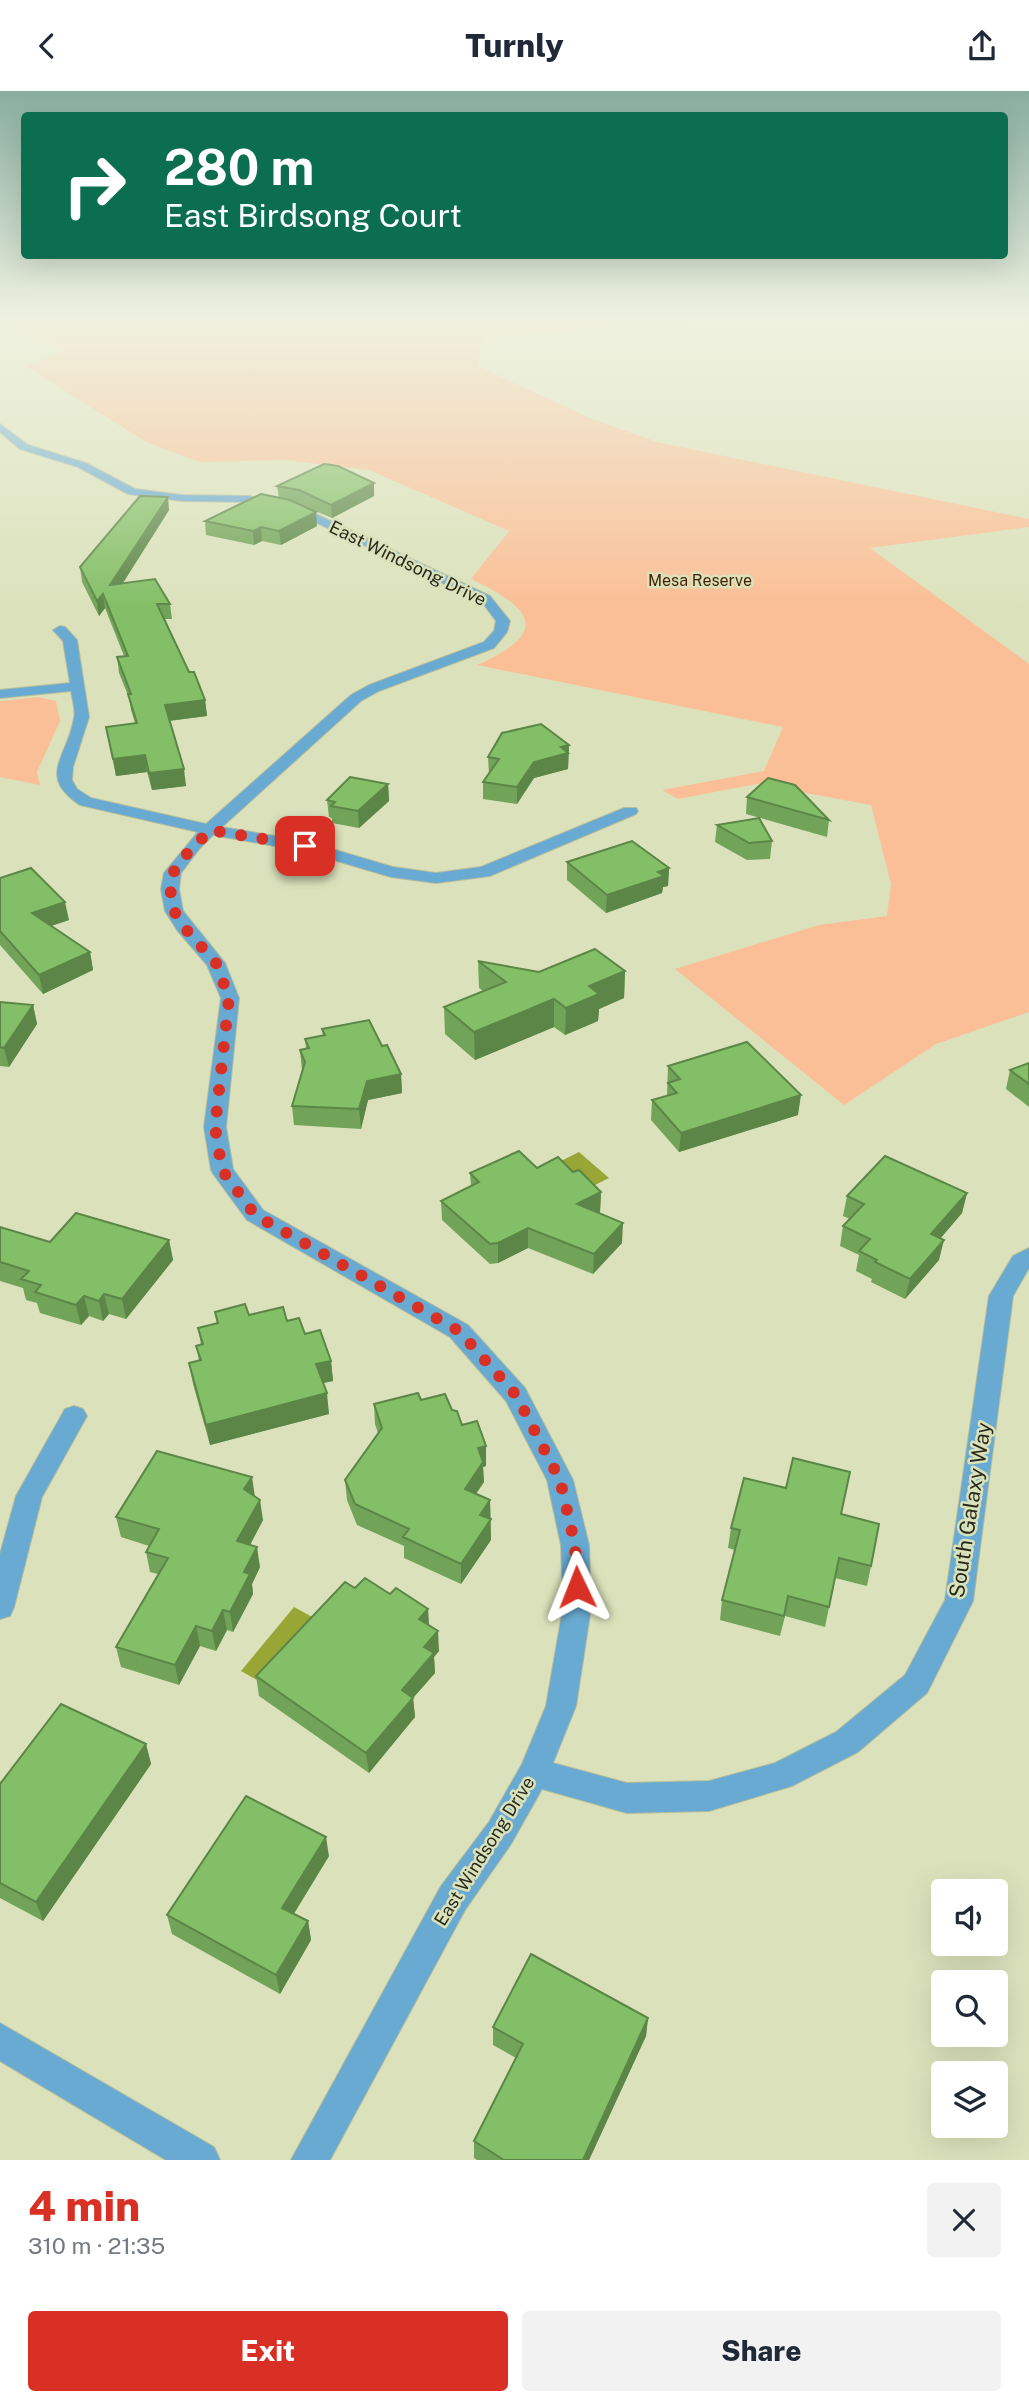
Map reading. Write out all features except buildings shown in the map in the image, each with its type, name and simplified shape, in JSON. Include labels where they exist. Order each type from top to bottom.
[{"type":"street","name":"East Windsong Drive","points":[[0,427],[24,447],[82,465],[132,492],[182,498],[249,499],[295,508],[486,599],[503,621],[500,632],[489,645],[374,688],[356,698],[210,830],[182,859],[173,873],[170,888],[174,911],[183,926],[216,963],[229,998],[215,1127],[222,1170],[255,1215],[459,1331],[516,1395],[560,1480],[575,1545],[577,1608],[561,1706],[534,1772],[499,1833],[453,1898],[310,2160]]},
{"type":"street","points":[[60,629],[70,640],[82,717],[65,767],[64,780],[71,792],[86,802],[210,830],[305,846],[391,872],[436,878],[484,872],[630,811]]},
{"type":"street","points":[[0,694],[78,687]]},
{"type":"street","name":"South Galaxy Way","points":[[534,1772],[627,1798],[709,1795],[781,1776],[847,1742],[916,1684],[959,1601],[1001,1296],[1021,1262],[1029,1256]]},
{"type":"street","points":[[0,1607],[29,1496],[74,1416]]},
{"type":"street","points":[[0,2041],[201,2160]]},
{"type":"green space","name":"Mesa Reserve","points":[[104,416],[585,416],[657,442],[1029,519],[1029,527],[870,548],[1029,664],[1029,1012],[936,1044],[844,1105],[675,969],[819,925],[887,916],[891,884],[871,805],[757,784],[678,799],[662,790],[764,771],[783,727],[477,665],[501,653],[516,642],[524,631],[525,621],[519,610],[508,600],[471,579],[509,531],[369,470],[285,460],[200,462],[148,443]]},
{"type":"green space","points":[[38,697],[56,701],[60,721],[37,772],[40,785],[0,777],[0,701]]},
{"type":"shaded area","points":[[579,1152],[609,1178],[591,1187],[561,1161]]},
{"type":"shaded area","points":[[294,1607],[314,1618],[262,1683],[241,1671]]},
{"type":"route","points":[[305,846],[210,830],[194,844],[173,873],[170,888],[174,911],[183,926],[216,963],[229,998],[215,1127],[222,1170],[255,1215],[459,1331],[516,1395],[560,1480],[575,1545],[577,1587]]}]
